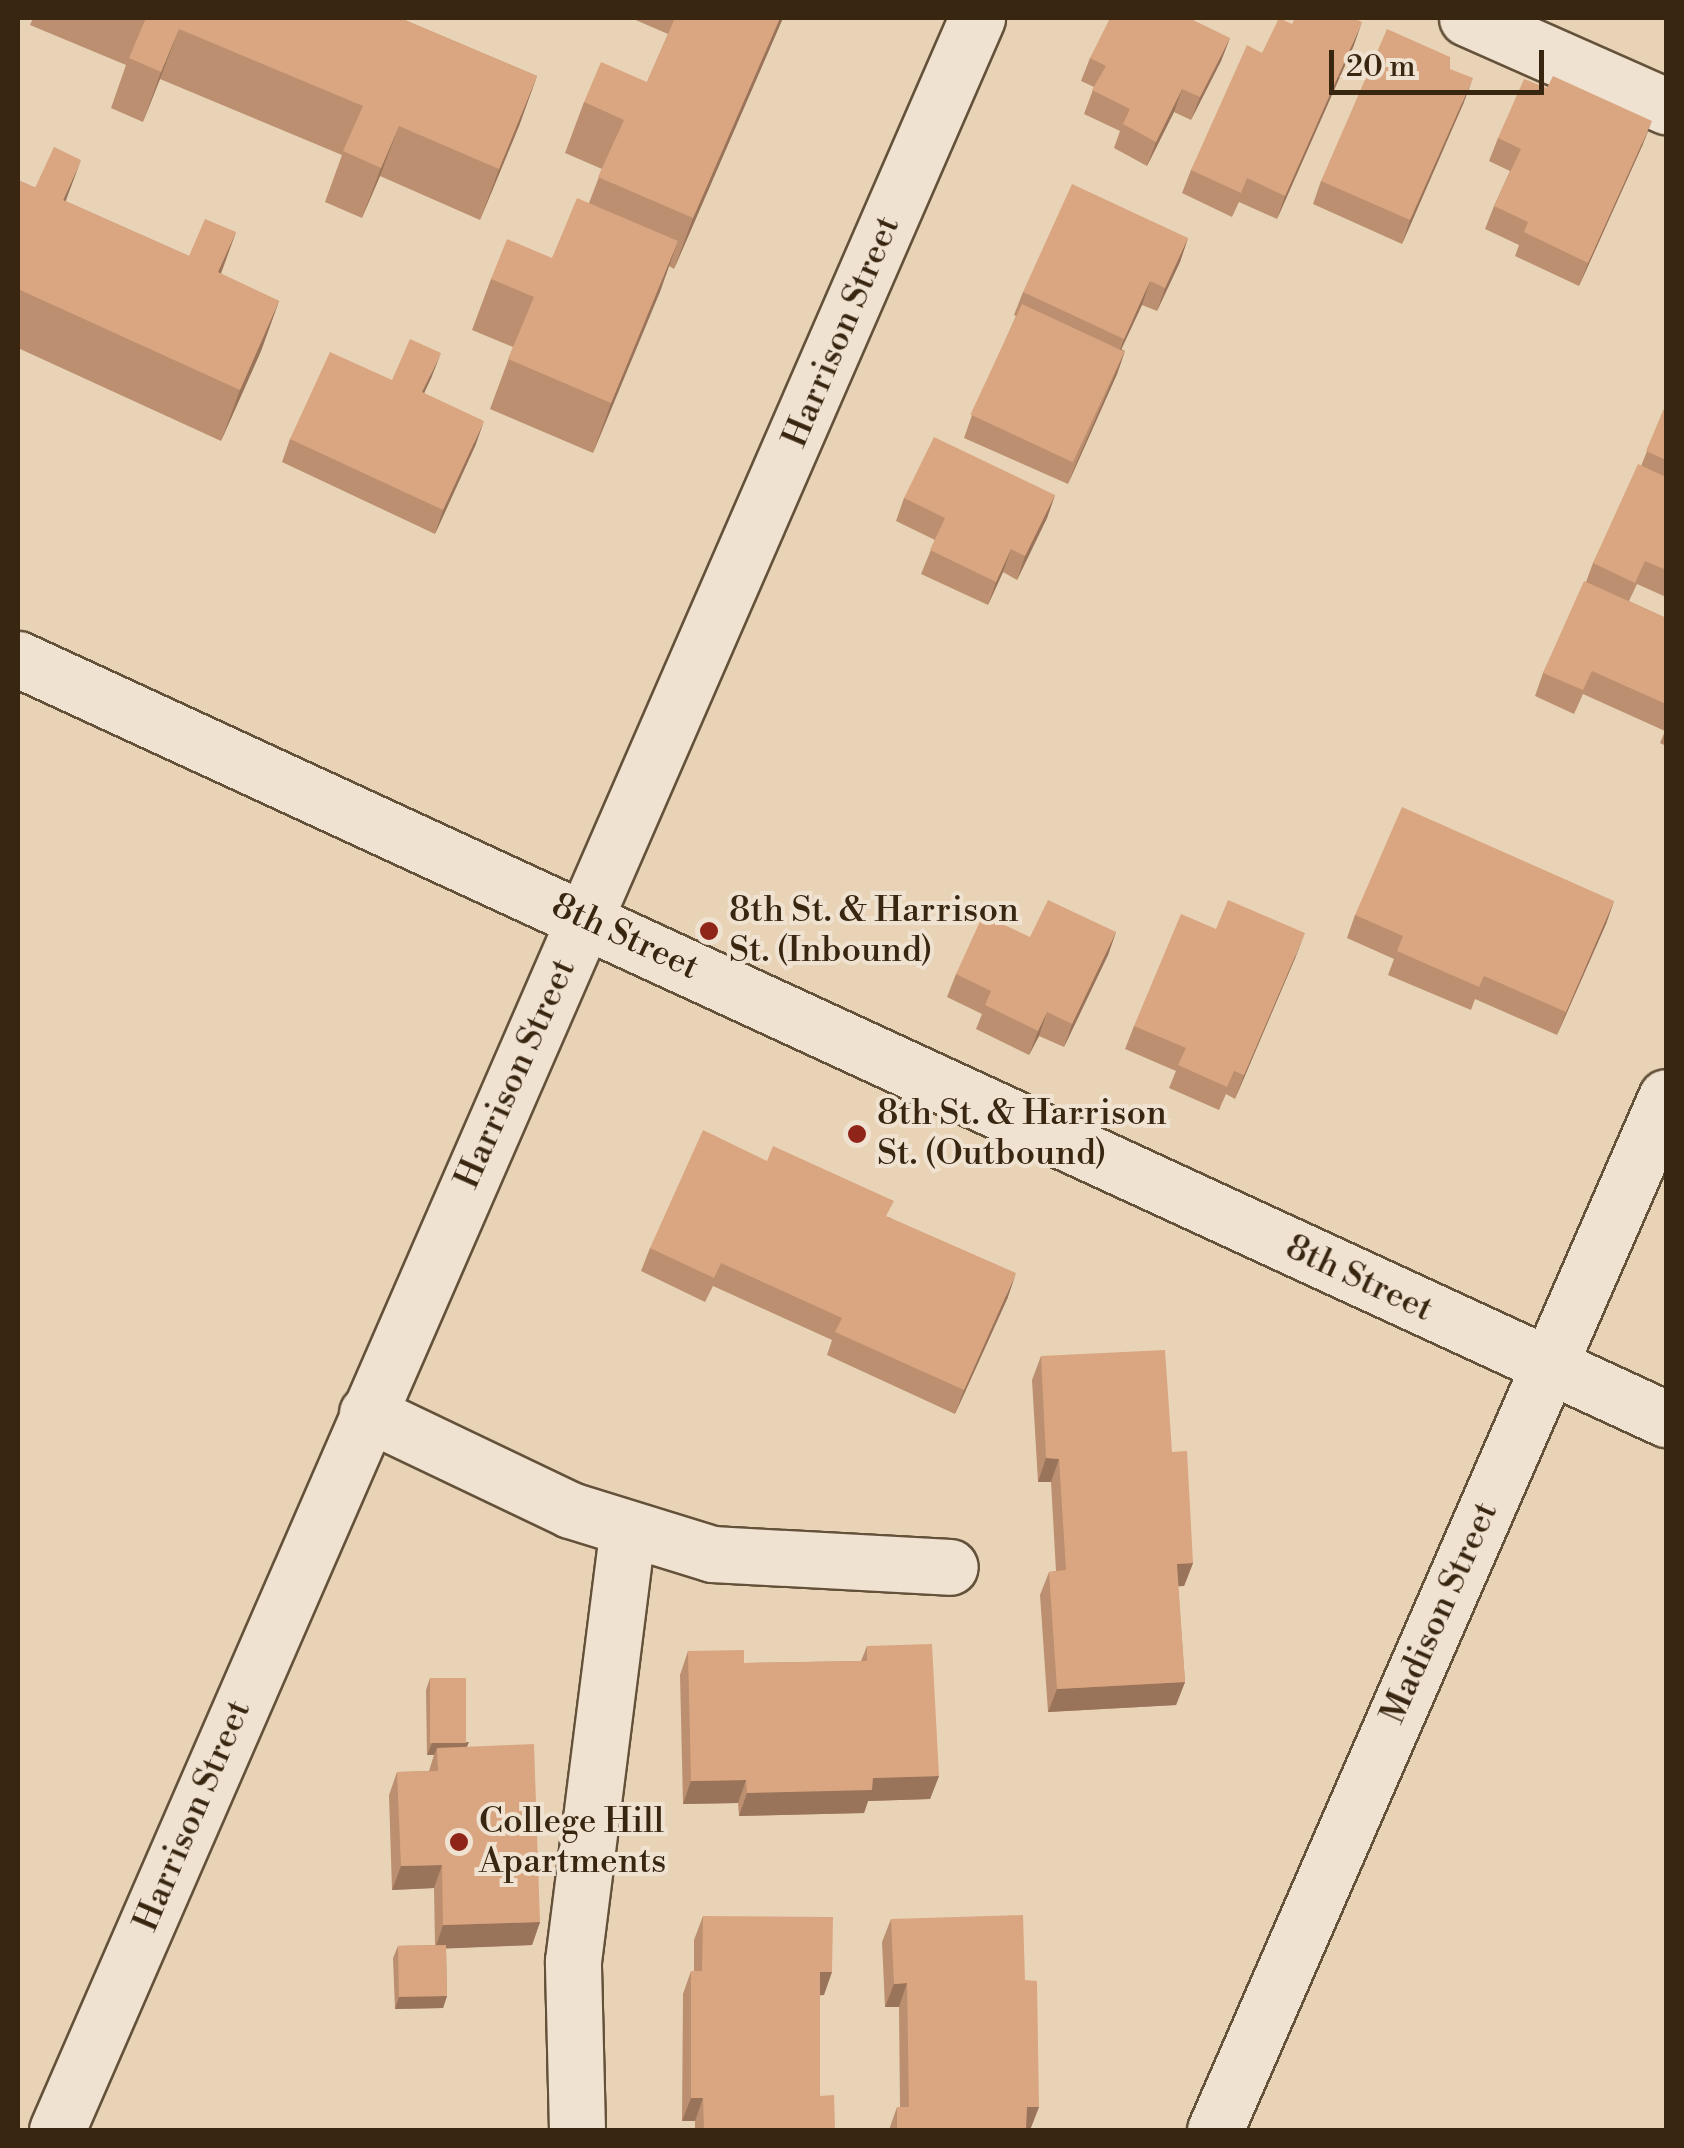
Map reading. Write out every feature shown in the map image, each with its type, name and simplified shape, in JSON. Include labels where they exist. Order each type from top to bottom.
[{"type":"street","name":"Harrison Street","points":[[57,2130],[366,1413],[977,18]]},
{"type":"street","points":[[1466,18],[1666,106]]},
{"type":"street","name":"8th Street","points":[[18,660],[584,917],[1547,1367],[1666,1418]]},
{"type":"street","name":"Madison Street","points":[[1215,2130],[1666,1097]]},
{"type":"street","points":[[366,1413],[627,1531],[712,1554],[950,1567]]},
{"type":"street","points":[[577,2130],[573,1961],[627,1531]]},
{"type":"building","points":[[146,18],[400,18],[537,76],[499,169],[399,126],[381,168],[343,151],[363,106],[179,29],[161,72],[129,58]]},
{"type":"building","points":[[675,18],[780,18],[693,218],[598,177],[624,120],[584,102],[601,62],[647,82]]},
{"type":"building","points":[[1110,18],[1189,18],[1230,38],[1200,97],[1182,89],[1156,142],[1123,124],[1130,109],[1092,90],[1106,66],[1090,58]]},
{"type":"building","points":[[1279,18],[1292,24],[1295,18],[1353,18],[1362,22],[1285,196],[1247,178],[1241,193],[1191,170],[1247,45],[1262,53]]},
{"type":"building","points":[[1387,29],[1450,57],[1450,69],[1473,78],[1410,220],[1321,181]]},
{"type":"building","points":[[1553,76],[1652,121],[1588,263],[1524,232],[1528,222],[1494,206],[1521,149],[1498,138],[1524,79],[1547,88]]},
{"type":"building","points":[[54,147],[81,160],[63,200],[189,256],[205,219],[236,232],[218,272],[279,301],[240,390],[18,289],[18,180],[35,188]]},
{"type":"building","points":[[1072,184],[1188,238],[1165,288],[1150,281],[1124,339],[1023,292]]},
{"type":"building","points":[[577,198],[678,241],[611,403],[508,359],[534,297],[491,279],[507,239],[552,258]]},
{"type":"building","points":[[1022,304],[1124,352],[1073,462],[970,415]]},
{"type":"building","points":[[410,339],[441,353],[422,392],[484,421],[443,510],[290,439],[330,352],[392,380]]},
{"type":"building","points":[[1666,404],[1666,460],[1646,451]]},
{"type":"building","points":[[934,437],[1055,495],[1025,556],[1011,549],[996,582],[930,550],[945,518],[904,498]]},
{"type":"building","points":[[1638,464],[1666,477],[1666,570],[1645,561],[1635,583],[1593,563]]},
{"type":"building","points":[[1584,581],[1666,618],[1666,704],[1592,671],[1583,690],[1543,673]]},
{"type":"building","points":[[1402,807],[1614,901],[1566,1012],[1484,976],[1479,987],[1397,951],[1403,936],[1355,915]]},
{"type":"building","points":[[1048,900],[1116,932],[1072,1024],[1047,1012],[1038,1031],[985,1005],[991,991],[956,974],[983,915],[1030,937]]},
{"type":"building","points":[[1228,900],[1305,933],[1244,1075],[1234,1071],[1227,1087],[1178,1065],[1186,1048],[1134,1026],[1181,914],[1216,929]]},
{"type":"building","points":[[703,1130],[767,1161],[773,1146],[894,1201],[886,1216],[1016,1273],[964,1390],[835,1332],[842,1318],[721,1263],[714,1278],[650,1248]]},
{"type":"building","points":[[1165,1350],[1172,1452],[1187,1451],[1193,1563],[1177,1564],[1185,1682],[1057,1689],[1049,1572],[1066,1570],[1059,1459],[1046,1458],[1041,1356]]},
{"type":"building","points":[[932,1644],[939,1776],[873,1778],[872,1790],[747,1793],[746,1780],[691,1781],[688,1651],[744,1650],[744,1663],[867,1661],[867,1646]]},
{"type":"building","points":[[430,1678],[466,1678],[466,1743],[430,1743]]},
{"type":"building","name":"College Hill Apartments","points":[[534,1744],[540,1922],[443,1925],[442,1865],[401,1866],[397,1772],[438,1771],[437,1748]]},
{"type":"building","points":[[1023,1915],[1025,1980],[1037,1981],[1039,2107],[1027,2107],[1026,2130],[897,2130],[897,2107],[909,2107],[907,1983],[894,1984],[891,1919]]},
{"type":"building","points":[[703,1916],[833,1917],[832,1972],[820,1972],[820,2096],[834,2095],[835,2130],[704,2130],[703,2098],[691,2098],[691,1971],[702,1971]]},
{"type":"building","points":[[446,1945],[447,1996],[399,1997],[398,1946]]},
{"type":"place","name":"8th St. & Harrison St. (Inbound)","points":[[709,931]]},
{"type":"place","name":"8th St. & Harrison St. (Outbound)","points":[[857,1134]]},
{"type":"place","name":"College Hill Apartments","points":[[459,1842]]}]
